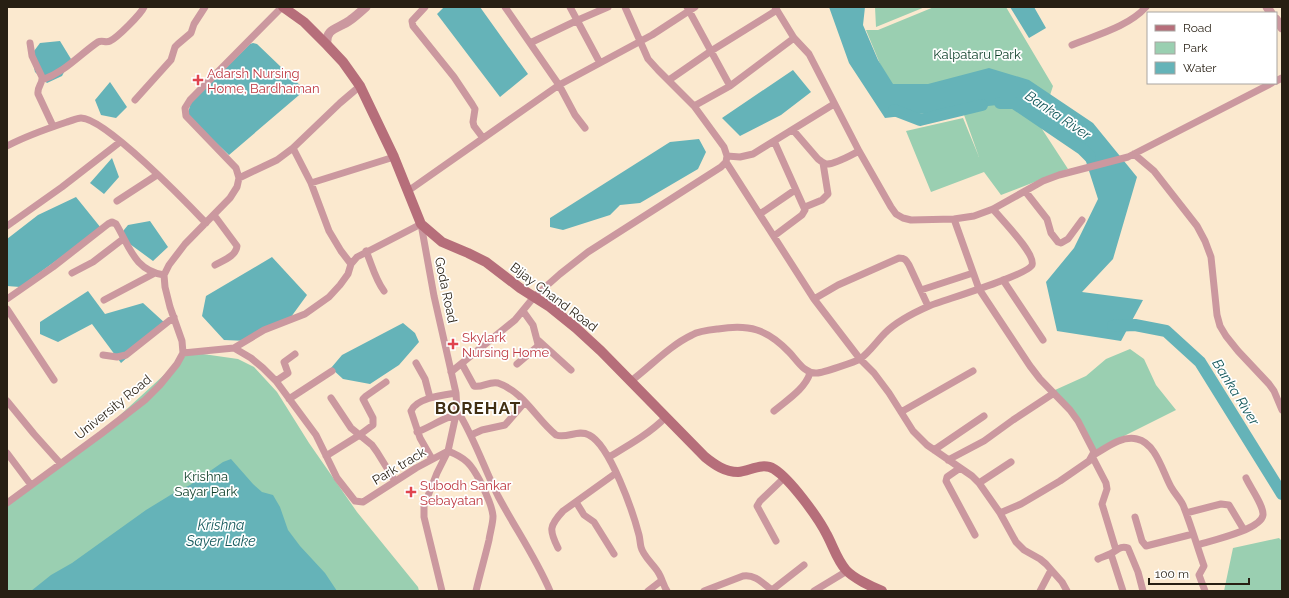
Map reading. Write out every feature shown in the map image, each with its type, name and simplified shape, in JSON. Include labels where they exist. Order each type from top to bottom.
[{"type":"main road","name":"Bijay Chand Road","points":[[283,7],[304,22],[327,45],[343,62],[360,86],[394,157],[421,224],[442,242],[486,262],[550,307],[576,328],[601,351],[706,457],[716,465],[726,470],[738,472],[763,466],[773,468],[784,478],[820,522],[840,562],[847,571],[862,581],[882,591]]},
{"type":"street","points":[[53,126],[38,94],[38,86],[42,80],[58,74],[100,40],[106,42],[113,39],[140,15],[144,7]]},
{"type":"street","points":[[135,100],[171,60],[175,47],[191,33],[194,24],[205,7]]},
{"type":"street","points":[[283,7],[190,100],[185,108],[186,116],[236,168],[239,178],[238,187],[230,198],[185,244],[169,265],[164,275],[165,287],[182,341],[183,353],[234,348],[264,330],[305,314],[329,297],[340,285],[348,274],[351,264],[357,257],[366,251],[421,224]]},
{"type":"street","points":[[327,45],[327,36],[334,28],[348,22],[366,7]]},
{"type":"street","points":[[425,7],[412,21],[413,26],[454,77],[472,104],[475,109],[473,122],[483,138]]},
{"type":"street","points":[[505,7],[559,85],[575,115],[585,128]]},
{"type":"street","points":[[570,7],[600,63]]},
{"type":"street","points":[[530,43],[608,7]]},
{"type":"street","points":[[624,7],[648,59],[694,106],[724,146],[727,159],[814,299],[860,359],[874,373],[913,431],[934,450],[979,483],[1000,513],[1016,542],[1024,550],[1040,559],[1062,582],[1067,591]]},
{"type":"street","points":[[1072,45],[1129,21],[1140,14],[1146,7]]},
{"type":"street","points":[[408,191],[559,85],[641,41],[690,8],[730,86]]},
{"type":"street","points":[[669,80],[776,9],[794,38],[809,54],[859,151],[896,214],[911,220],[974,216],[993,209],[1043,181],[1059,175],[1131,156],[1270,84]]},
{"type":"street","points":[[694,106],[730,86],[794,38]]},
{"type":"street","points":[[30,43],[32,56],[42,80]]},
{"type":"street","points":[[239,178],[277,160],[293,148],[360,86]]},
{"type":"street","points":[[452,372],[515,320],[534,297],[588,252],[721,167],[727,159],[740,158],[753,154],[834,104]]},
{"type":"street","points":[[7,146],[20,139],[53,126],[80,118],[91,120],[101,126],[157,174],[206,223]]},
{"type":"street","points":[[793,130],[823,163],[833,163],[859,151]]},
{"type":"street","points":[[774,141],[795,190],[806,210],[802,215],[774,236]]},
{"type":"street","points":[[7,226],[62,187],[120,142]]},
{"type":"street","points":[[293,148],[311,183],[329,231],[351,264]]},
{"type":"street","points":[[1131,156],[1154,171],[1197,226],[1211,257],[1217,315],[1220,326],[1238,351],[1269,384],[1274,391],[1282,410]]},
{"type":"street","points":[[311,183],[394,157]]},
{"type":"street","points":[[805,207],[822,200],[828,194],[823,163]]},
{"type":"street","points":[[117,202],[157,174]]},
{"type":"street","points":[[760,214],[795,190]]},
{"type":"street","points":[[1025,191],[1047,219],[1051,233],[1058,242],[1061,243],[1068,239],[1082,220]]},
{"type":"street","points":[[631,381],[676,344],[693,335],[709,330],[739,326],[751,327],[778,342],[804,369],[810,373],[816,374],[860,359],[886,332],[901,320],[928,306],[1003,280],[1031,268],[1033,263],[1026,249],[993,209]]},
{"type":"street","points":[[214,215],[237,246],[237,250],[233,255],[215,265]]},
{"type":"street","points":[[954,218],[978,289],[1030,366],[1040,379],[1070,410],[1078,421],[1094,452],[1089,461],[1044,491],[1021,504],[1000,513]]},
{"type":"street","points":[[7,299],[53,267],[112,222],[116,224],[131,254],[140,264],[155,273],[164,275]]},
{"type":"street","name":"Goda Road","points":[[421,224],[434,296],[456,392],[457,413],[448,451],[437,473],[424,506],[424,517],[442,591]]},
{"type":"street","points":[[72,273],[93,262],[123,239]]},
{"type":"street","points":[[366,251],[376,279],[384,291]]},
{"type":"street","points":[[814,299],[846,281],[899,258],[903,258],[907,260],[928,306]]},
{"type":"street","points":[[104,300],[155,273]]},
{"type":"street","points":[[921,290],[973,273]]},
{"type":"street","points":[[1003,280],[1043,340]]},
{"type":"street","points":[[7,309],[54,380]]},
{"type":"street","points":[[517,364],[537,347],[538,340],[533,325],[523,311]]},
{"type":"street","points":[[103,355],[117,357],[126,355],[174,317]]},
{"type":"street","points":[[538,340],[571,370]]},
{"type":"street","points":[[234,348],[251,358],[276,381],[316,435],[326,456],[371,427],[374,422],[363,399],[386,382]]},
{"type":"street","name":"University Road","points":[[7,503],[145,400],[160,385],[177,364],[183,353]]},
{"type":"street","points":[[276,381],[288,373],[284,362],[295,354]]},
{"type":"street","points":[[416,363],[425,379],[430,398]]},
{"type":"street","points":[[462,364],[474,386],[479,387],[494,383],[506,387],[525,402],[556,435],[564,436],[578,433],[590,435],[596,440],[609,458],[616,473],[636,524],[642,550],[658,572],[667,591]]},
{"type":"street","points":[[289,399],[312,386],[332,371]]},
{"type":"street","points":[[900,412],[974,371]]},
{"type":"street","points":[[774,411],[799,389],[810,373]]},
{"type":"street","points":[[432,460],[417,432],[411,415],[412,408],[422,401],[430,398],[456,392]]},
{"type":"street","points":[[948,460],[984,441],[1054,393]]},
{"type":"street","points":[[331,398],[351,428],[377,452],[395,481]]},
{"type":"street","points":[[7,401],[60,463]]},
{"type":"street","points":[[471,435],[482,430],[504,425],[525,402]]},
{"type":"street","points":[[417,432],[443,418],[457,413],[471,435],[484,468],[550,591]]},
{"type":"street","points":[[609,458],[646,435],[666,416]]},
{"type":"street","points":[[934,450],[984,416]]},
{"type":"street","points":[[1092,456],[1121,440],[1130,438],[1138,439],[1145,443],[1157,458],[1186,513],[1204,566],[1199,575],[1205,591]]},
{"type":"street","points":[[448,451],[460,456],[474,469],[491,506],[493,516],[492,527],[476,591]]},
{"type":"street","name":"Park track","points":[[326,456],[337,478],[355,501],[363,502],[395,481],[448,451]]},
{"type":"street","points":[[7,453],[31,485]]},
{"type":"street","points":[[1092,456],[1106,483],[1107,489],[1102,504],[1123,591]]},
{"type":"street","points":[[979,483],[1011,462]]},
{"type":"street","points":[[960,468],[947,477],[946,480],[975,535]]},
{"type":"street","points":[[558,548],[552,536],[552,524],[563,511],[616,473]]},
{"type":"street","points":[[776,541],[757,506],[760,500],[784,478]]},
{"type":"street","points":[[1197,545],[1220,539],[1244,530],[1262,519],[1263,514],[1261,507],[1246,478]]},
{"type":"street","points":[[576,502],[584,515],[594,522],[614,554]]},
{"type":"street","points":[[1186,513],[1221,504],[1229,505],[1244,530]]},
{"type":"street","points":[[1135,517],[1142,542],[1146,546],[1193,534]]},
{"type":"street","points":[[1098,559],[1124,547],[1128,548],[1143,591]]},
{"type":"street","points":[[704,591],[749,575],[754,576],[772,591],[804,565]]},
{"type":"street","points":[[1040,591],[1051,570]]},
{"type":"street","points":[[814,591],[847,571]]},
{"type":"street","points":[[648,591],[661,580]]},
{"type":"green space","points":[[875,7],[925,7],[876,27]]},
{"type":"green space","name":"Kalpataru Park","points":[[934,7],[1006,7],[1053,86],[1040,126],[1068,169],[1001,195],[984,172],[931,192],[906,131],[963,118],[979,157],[958,98],[898,93],[885,76],[866,30],[878,30]]},
{"type":"green space","points":[[1130,349],[1144,359],[1156,385],[1176,410],[1096,450],[1055,390],[1086,376],[1106,359]]},
{"type":"green space","name":"Krishna Sayar Park","points":[[189,352],[238,359],[254,367],[277,392],[309,443],[357,512],[418,587],[419,591],[7,591],[7,502],[93,440]]},
{"type":"green space","points":[[1279,538],[1282,541],[1282,591],[1224,591],[1233,548]]},
{"type":"water","points":[[444,7],[480,7],[528,74],[500,97],[437,14]]},
{"type":"water","points":[[829,7],[865,7],[863,25],[878,60],[893,84],[928,84],[989,68],[1029,80],[1093,123],[1137,177],[1113,259],[1082,292],[1143,300],[1121,341],[1057,331],[1046,282],[1074,248],[1098,199],[1082,149],[1014,103],[885,118],[849,63]]},
{"type":"water","points":[[1010,7],[1034,7],[1046,28],[1029,38]]},
{"type":"water","points":[[60,41],[71,59],[62,76],[47,83],[35,72],[31,55],[40,43]]},
{"type":"water","points":[[250,44],[257,44],[305,90],[229,155],[191,119],[188,113],[191,102]]},
{"type":"water","points":[[793,70],[811,92],[781,115],[740,136],[722,118]]},
{"type":"water","points":[[110,82],[127,107],[116,118],[101,115],[95,100]]},
{"type":"water","points":[[699,139],[706,152],[698,169],[640,203],[620,205],[610,215],[563,230],[550,227],[550,218],[670,142]]},
{"type":"water","points":[[112,158],[119,177],[104,194],[90,183]]},
{"type":"water","points":[[76,197],[101,228],[20,287],[7,286],[7,239],[38,215]]},
{"type":"water","points":[[150,221],[168,247],[153,261],[119,236],[128,225]]},
{"type":"water","points":[[272,257],[307,295],[291,317],[247,341],[224,340],[202,316],[206,296]]},
{"type":"water","points":[[88,291],[105,314],[143,303],[166,324],[121,363],[92,324],[58,342],[40,334],[40,322]]},
{"type":"water","points":[[403,323],[415,333],[419,342],[399,365],[370,384],[343,379],[331,368],[342,355]]},
{"type":"water","name":"Krishna Sayer Lake","points":[[231,459],[262,492],[273,495],[280,507],[288,530],[300,546],[325,573],[337,591],[31,591],[51,575],[72,563],[146,510],[177,491],[190,485],[223,462]]},
{"type":"waterway","name":"Banka River","points":[[1000,103],[1014,103],[1082,149],[1090,157]]},
{"type":"waterway","name":"Banka River","points":[[894,110],[920,120],[982,105]]},
{"type":"waterway","name":"Banka River","points":[[1113,326],[1135,325],[1166,331],[1200,362],[1282,494]]},
{"type":"place","name":"Adarsh Nursing Home, Bardhaman","points":[[198,80]]},
{"type":"place","name":"Skylark Nursing Home","points":[[453,344]]},
{"type":"place","name":"Subodh Sankar Sebayatan","points":[[411,492]]},
{"type":"district","name":"BOREHAT","points":[[478,408]]}]
